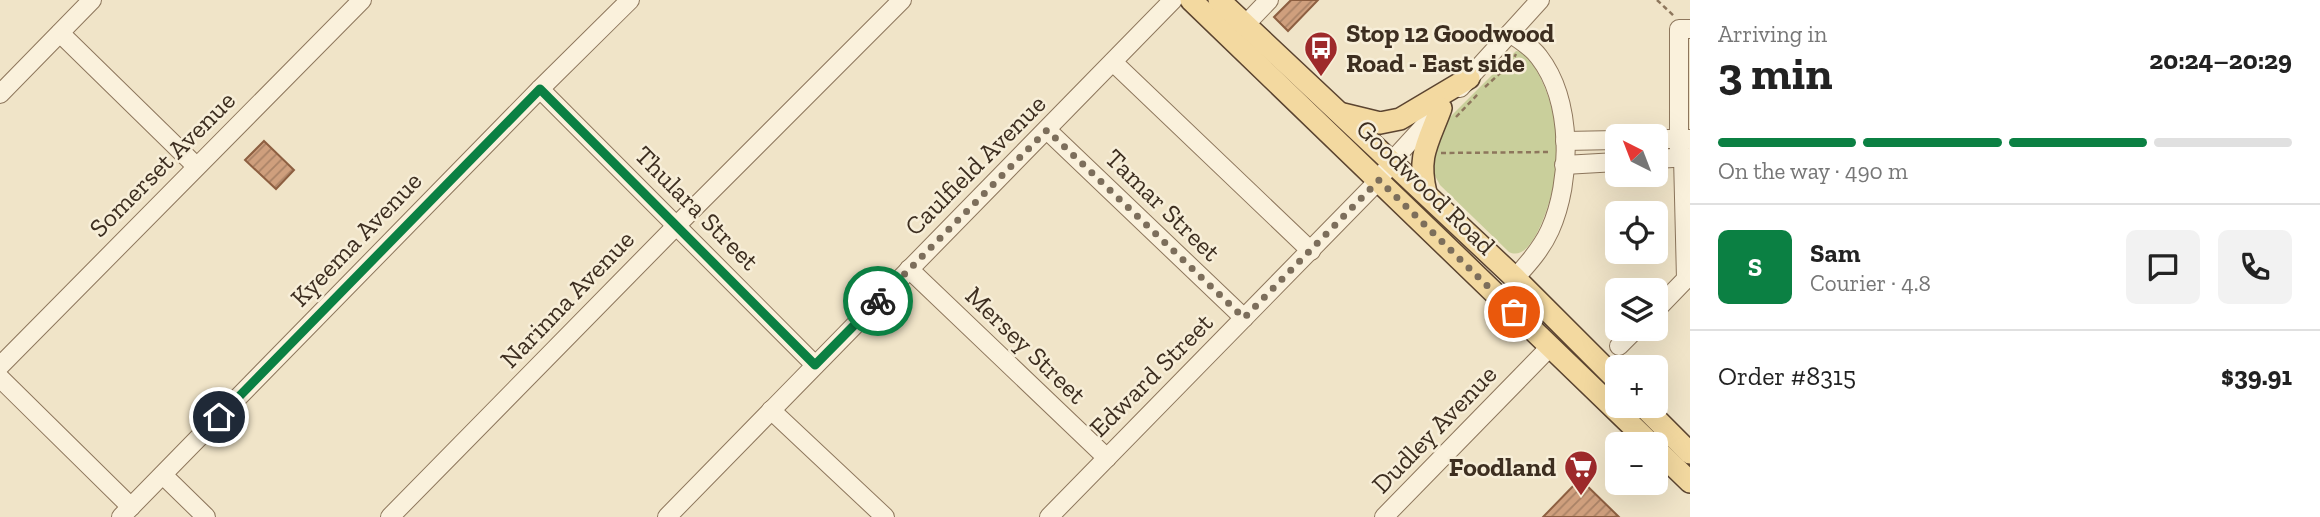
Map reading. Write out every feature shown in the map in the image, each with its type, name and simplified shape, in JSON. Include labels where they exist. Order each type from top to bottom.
[{"type":"main road","name":"Goodwood Road","points":[[1191,0],[1639,432]]},
{"type":"main road","name":"Goodwood Road","points":[[1219,0],[1426,193],[1605,368]]},
{"type":"main road","points":[[1341,113],[1380,123],[1399,119],[1469,78]]},
{"type":"main road","points":[[1426,193],[1422,161],[1447,114]]},
{"type":"main road","points":[[1655,418],[1690,453]]},
{"type":"main road","points":[[1668,461],[1690,482]]},
{"type":"street","points":[[0,94],[92,0]]},
{"type":"street","name":"Somerset Avenue","points":[[0,366],[362,0]]},
{"type":"street","name":"Kyeema Avenue","points":[[126,512],[630,0]]},
{"type":"street","name":"Narinna Avenue","points":[[390,517],[902,0]]},
{"type":"street","name":"Caulfield Avenue","points":[[667,517],[1173,0]]},
{"type":"street","points":[[1246,24],[1269,0]]},
{"type":"street","name":"Edward Street","points":[[1049,517],[1311,251],[1379,180],[1392,161],[1447,114],[1469,78],[1517,37],[1539,0]]},
{"type":"street","points":[[1668,299],[1689,281],[1684,157],[1684,29]]},
{"type":"street","points":[[60,33],[196,166]]},
{"type":"street","points":[[1515,278],[1539,250],[1549,231],[1560,199],[1564,165],[1558,147],[1559,97],[1554,81],[1538,55],[1517,37]]},
{"type":"street","points":[[1113,62],[1311,251]]},
{"type":"street","name":"Thulara Street","points":[[540,89],[815,365]]},
{"type":"street","name":"Tamar Street","points":[[1047,130],[1244,318]]},
{"type":"street","points":[[1558,147],[1605,141]]},
{"type":"street","points":[[1564,165],[1605,163]]},
{"type":"street","name":"Mersey Street","points":[[909,269],[1107,458]]},
{"type":"street","points":[[1619,346],[1624,341]]},
{"type":"street","name":"Dudley Avenue","points":[[1384,517],[1550,347]]},
{"type":"street","points":[[0,378],[126,512]]},
{"type":"street","points":[[771,410],[885,517]]},
{"type":"street","points":[[163,475],[205,517]]},
{"type":"path","points":[[1657,0],[1684,29]]},
{"type":"path","points":[[1447,114],[1511,63],[1517,37]]},
{"type":"path","points":[[1437,153],[1558,147]]},
{"type":"green space","points":[[1516,51],[1524,52],[1536,69],[1549,98],[1557,135],[1556,173],[1547,210],[1535,238],[1527,248],[1518,253],[1509,252],[1440,185],[1433,172],[1430,154],[1446,121]]},
{"type":"building","points":[[1291,0],[1318,0],[1288,31],[1274,17]]},
{"type":"building","points":[[264,141],[294,170],[276,189],[245,160]]},
{"type":"building","name":"Foodland","points":[[1580,479],[1619,517],[1543,517]]},
{"type":"way so far","points":[[878,301],[1047,130],[1244,318],[1379,180],[1514,312]]},
{"type":"place","name":"Stop 12 Goodwood Road - East side","points":[[1321,78]]},
{"type":"place","name":"Foodland","points":[[1581,497]]},
{"type":"route","points":[[219,417],[540,89],[815,365],[878,301]]}]
